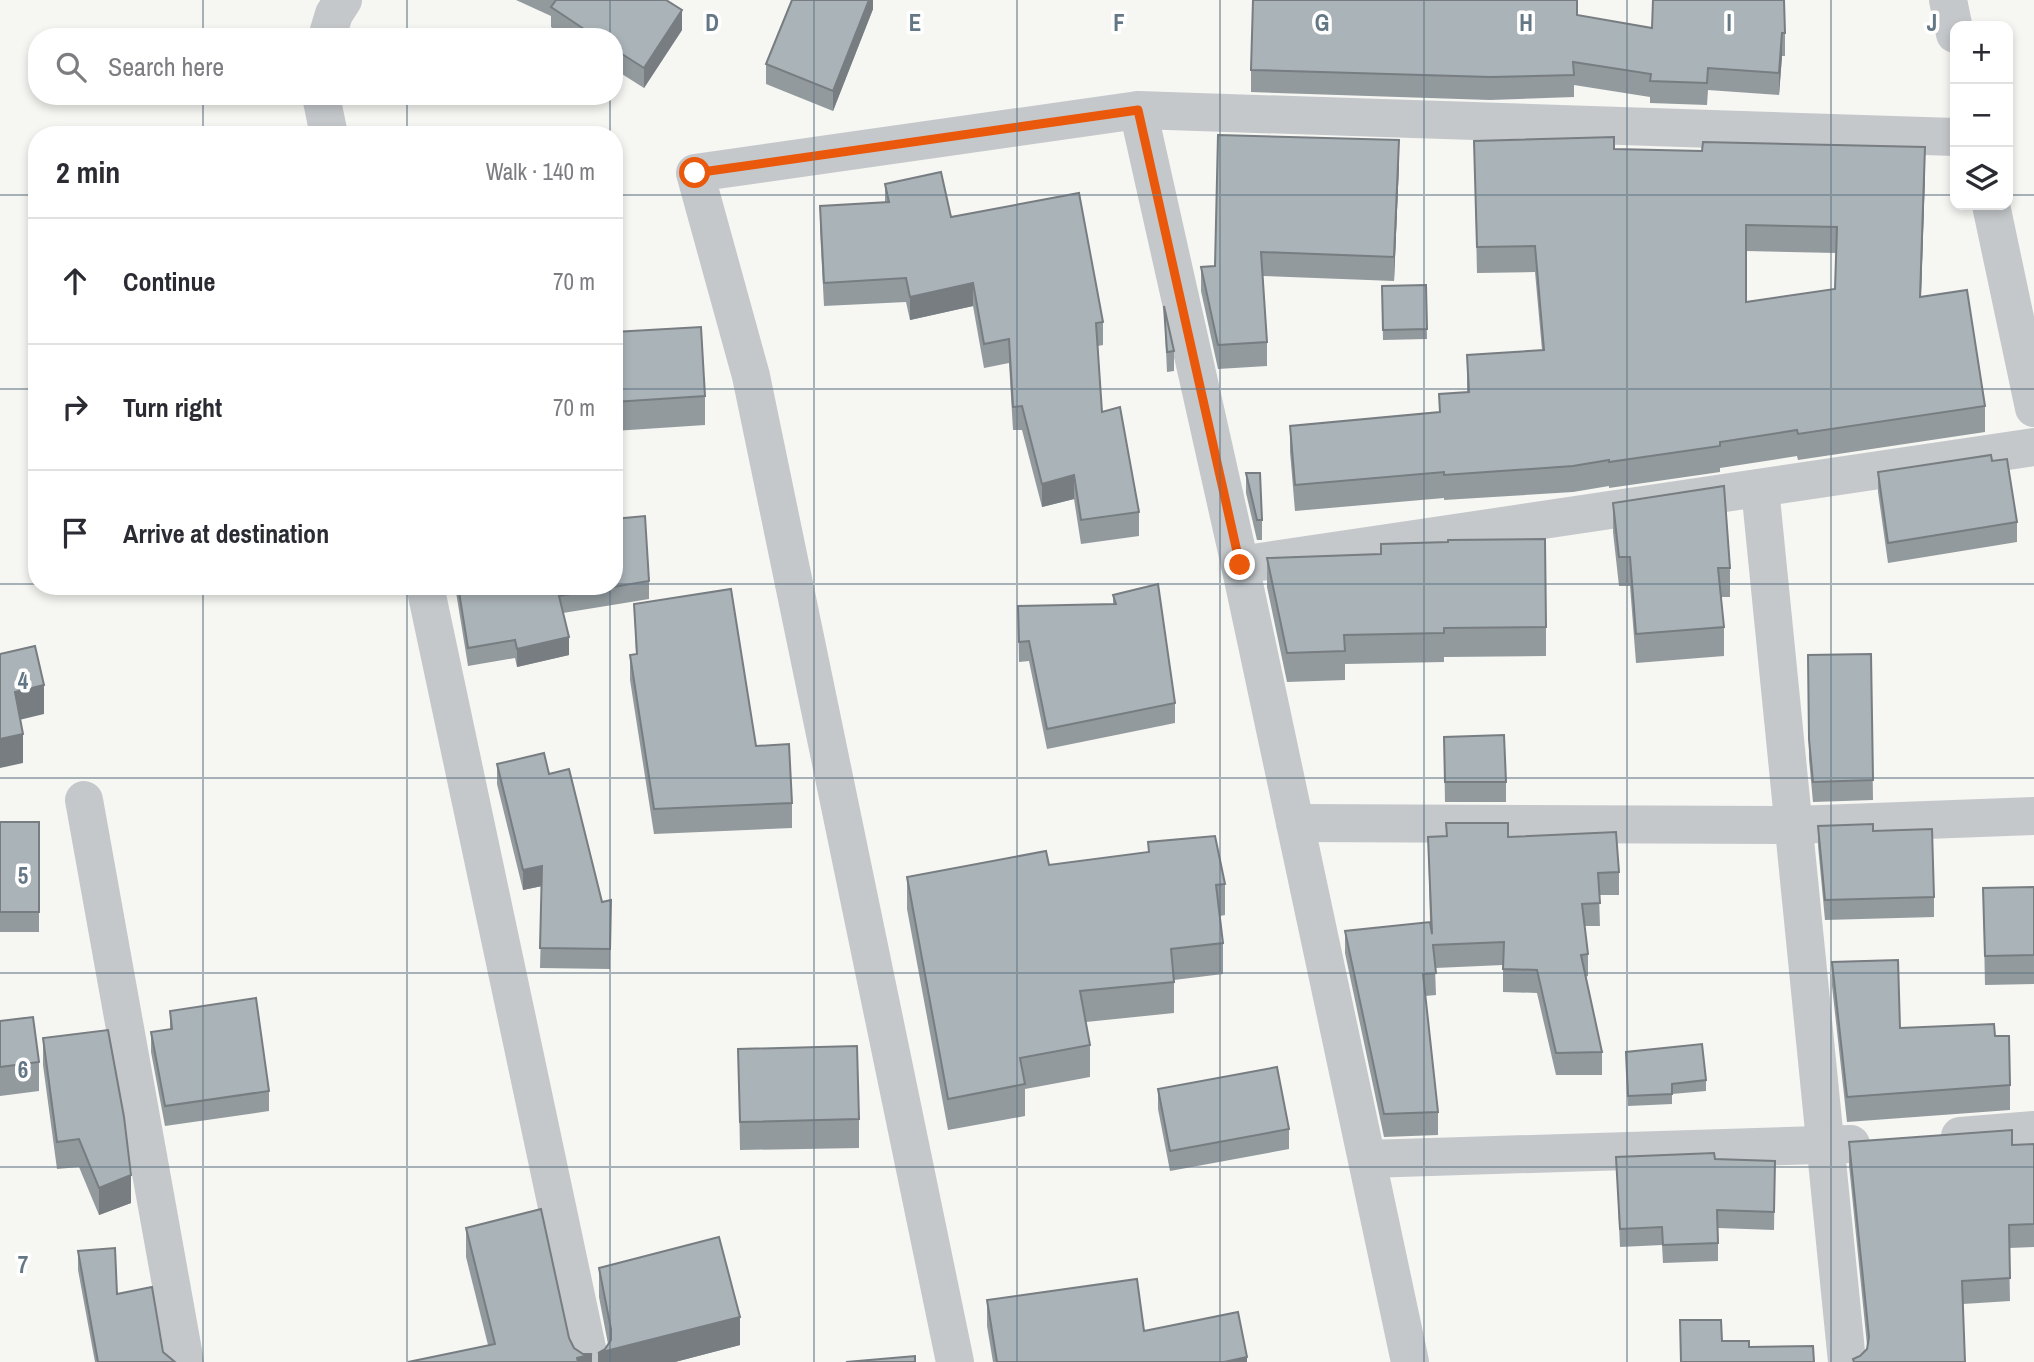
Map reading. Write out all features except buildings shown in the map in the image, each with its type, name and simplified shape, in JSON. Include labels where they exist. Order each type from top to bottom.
[{"type":"street","points":[[330,28],[334,14],[343,0]]},
{"type":"street","points":[[1948,0],[1952,21]]},
{"type":"street","points":[[323,105],[327,126]]},
{"type":"street","points":[[1138,110],[1240,565],[1410,1362]]},
{"type":"street","points":[[955,1362],[751,376],[695,173],[1138,110],[1950,137]]},
{"type":"street","points":[[1992,210],[2034,408]]},
{"type":"street","points":[[1240,565],[2034,447]]},
{"type":"street","points":[[1760,488],[1847,1362]]},
{"type":"street","points":[[427,595],[590,1362]]},
{"type":"street","points":[[84,800],[186,1362]]},
{"type":"street","points":[[1295,823],[1794,825],[2034,816]]},
{"type":"street","points":[[1923,1138],[2034,1130]]},
{"type":"street","points":[[1367,1159],[1881,1141]]},
{"type":"route","points":[[695,173],[1138,110],[1240,565]]}]
